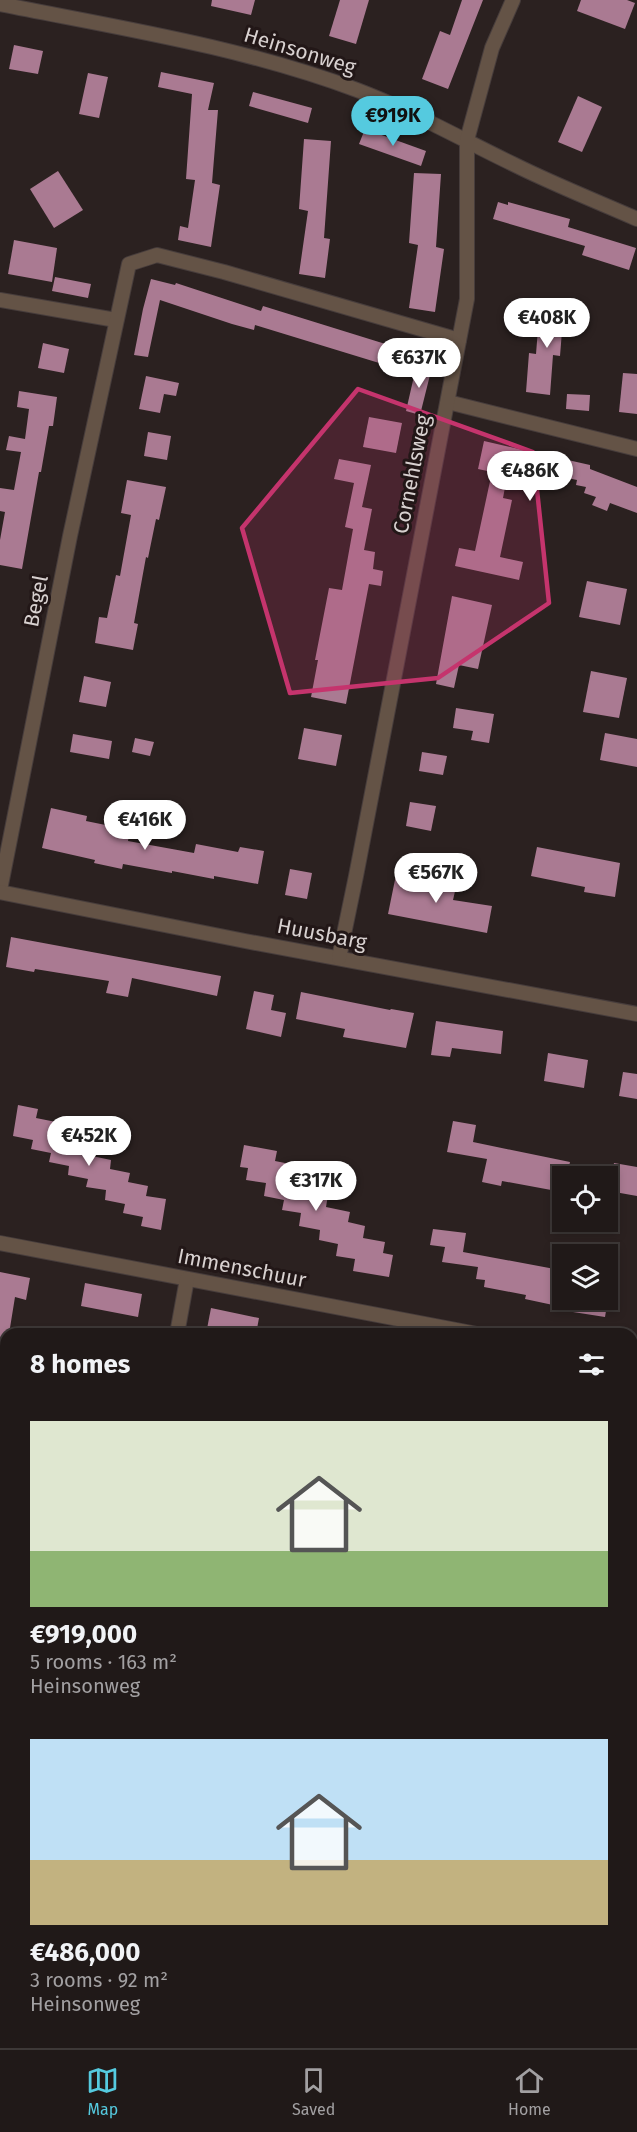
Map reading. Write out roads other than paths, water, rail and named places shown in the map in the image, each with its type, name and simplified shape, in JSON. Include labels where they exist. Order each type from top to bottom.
[{"type":"street","name":"Cornehlsweg","points":[[339,958],[448,402],[466,299],[466,140],[492,48],[513,0]]},
{"type":"street","name":"Heinsonweg","points":[[0,4],[249,56],[304,72],[359,91],[637,219]]},
{"type":"street","name":"Begel","points":[[0,891],[70,536],[129,264],[157,255],[235,275],[459,340]]},
{"type":"street","points":[[0,300],[116,320]]},
{"type":"street","points":[[448,402],[637,449]]},
{"type":"street","name":"Huusbarg","points":[[0,891],[637,1014]]},
{"type":"street","name":"Immenschuur","points":[[0,1243],[445,1328]]},
{"type":"street","points":[[178,1328],[187,1279]]}]
